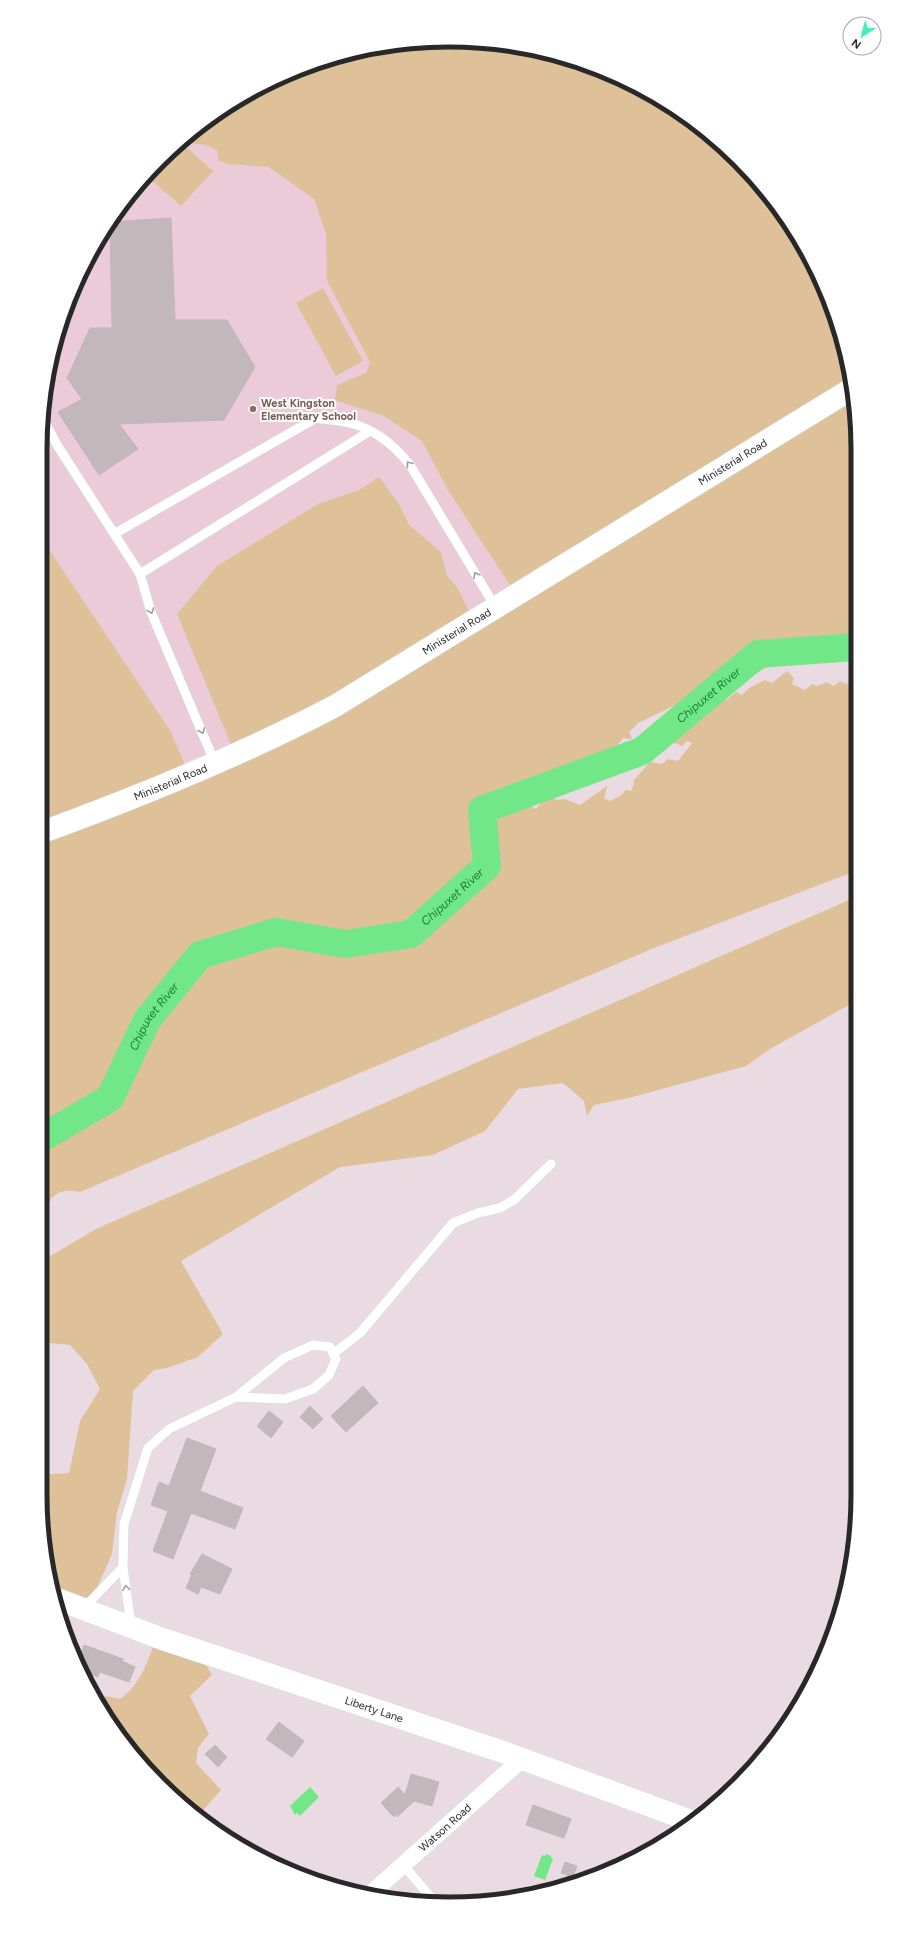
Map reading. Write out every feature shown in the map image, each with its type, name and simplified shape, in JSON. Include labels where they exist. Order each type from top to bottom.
[{"type":"main road","name":"Ministerial Road","points":[[47,830],[98,812],[280,735],[335,706],[847,392]]},
{"type":"main road","name":"Liberty Lane","points":[[61,1601],[131,1627],[522,1759],[686,1819]]},
{"type":"street","name":"Watson Road","points":[[375,1890],[522,1759]]},
{"type":"lane","points":[[114,534],[316,418],[350,423],[370,431],[398,451],[410,465],[496,608]]},
{"type":"lane","points":[[48,427],[57,445],[140,574],[151,612],[215,763]]},
{"type":"lane","points":[[140,574],[370,431]]},
{"type":"lane","points":[[333,1354],[360,1333],[453,1223],[478,1213],[500,1208],[514,1200],[551,1164]]},
{"type":"lane","points":[[131,1627],[123,1567],[124,1524],[148,1448],[169,1429],[236,1397],[284,1358],[313,1345],[330,1347],[336,1359],[329,1375],[313,1389],[285,1399],[236,1397]]},
{"type":"lane","points":[[83,1608],[123,1567]]},
{"type":"lane","points":[[403,1866],[430,1896]]},
{"type":"shaded area","points":[[449,47],[475,48],[501,50],[553,61],[578,68],[627,88],[650,101],[694,130],[733,165],[751,184],[768,204],[783,226],[810,271],[830,320],[843,371],[848,397],[851,449],[851,648],[817,657],[779,660],[752,676],[707,690],[638,723],[629,732],[632,739],[623,738],[613,750],[605,756],[576,763],[568,768],[561,766],[551,774],[532,777],[519,783],[504,795],[509,803],[515,803],[519,799],[536,809],[548,795],[557,800],[565,799],[580,805],[607,786],[604,798],[610,801],[620,796],[626,790],[631,791],[634,784],[633,781],[650,762],[662,764],[668,759],[678,761],[692,743],[687,741],[682,746],[669,741],[671,737],[689,718],[695,720],[719,701],[728,699],[736,692],[742,695],[749,688],[765,680],[772,683],[787,671],[794,678],[792,684],[805,690],[812,684],[817,686],[826,682],[834,686],[840,681],[847,684],[851,680],[851,873],[654,948],[80,1192],[65,1191],[56,1194],[47,1206],[47,546],[171,732],[189,775],[234,752],[177,614],[217,566],[318,504],[359,490],[379,477],[399,504],[409,525],[441,552],[447,576],[457,587],[474,621],[515,593],[448,490],[422,441],[384,416],[335,400],[337,385],[366,373],[370,362],[327,281],[326,234],[314,199],[269,167],[228,164],[218,160],[217,150],[206,145],[189,143],[204,130],[248,101],[271,88],[320,68],[397,50]]},
{"type":"shaded area","name":"West Kingston Elementary School","points":[[252,99],[562,557],[263,732],[126,785],[47,651],[47,449],[50,397],[68,320],[88,271],[115,226],[130,204],[147,184],[184,147],[204,130]]},
{"type":"shaded area","points":[[185,146],[213,171],[181,206],[151,180]]},
{"type":"shaded area","points":[[323,288],[363,361],[336,376],[296,303]]},
{"type":"shaded area","points":[[851,899],[851,1004],[770,1049],[746,1066],[629,1098],[594,1105],[587,1116],[584,1101],[563,1083],[518,1089],[485,1131],[433,1155],[340,1167],[181,1261],[223,1334],[198,1357],[167,1368],[154,1370],[133,1391],[127,1479],[117,1512],[112,1554],[89,1606],[60,1596],[50,1547],[47,1475],[69,1473],[80,1421],[100,1389],[87,1364],[70,1345],[47,1343],[47,1258],[98,1228]]},
{"type":"shaded area","points":[[158,1633],[196,1648],[212,1675],[190,1696],[209,1734],[198,1748],[196,1763],[221,1790],[202,1812],[165,1779],[147,1760],[130,1740],[102,1697],[106,1696],[120,1699],[127,1693],[139,1678],[152,1651]]},
{"type":"shaded area","points":[[310,1787],[319,1797],[300,1816],[297,1813],[295,1815],[290,1806]]},
{"type":"shaded area","points":[[546,1854],[551,1856],[553,1859],[545,1880],[534,1876],[542,1855],[545,1856]]},
{"type":"building","name":"West Kingston Elementary School","points":[[171,218],[175,320],[227,320],[255,367],[224,420],[119,424],[138,449],[99,475],[58,412],[82,399],[67,378],[90,328],[112,328],[110,234],[118,221]]},
{"type":"building","points":[[363,1386],[378,1403],[346,1432],[331,1416]]},
{"type":"building","points":[[310,1406],[323,1419],[313,1429],[300,1417]]},
{"type":"building","points":[[269,1411],[283,1422],[271,1438],[257,1426]]},
{"type":"building","points":[[187,1438],[216,1449],[200,1491],[243,1508],[235,1529],[191,1513],[173,1559],[153,1551],[168,1511],[151,1505],[159,1482],[169,1486]]},
{"type":"building","points":[[202,1554],[232,1569],[220,1594],[201,1587],[198,1594],[186,1588],[192,1574],[190,1574]]},
{"type":"building","points":[[84,1645],[123,1659],[122,1661],[135,1667],[129,1682],[100,1672],[98,1677],[88,1673],[80,1655]]},
{"type":"building","points":[[279,1722],[304,1741],[292,1757],[266,1739]]},
{"type":"building","points":[[215,1745],[227,1757],[218,1767],[205,1754]]},
{"type":"building","points":[[411,1774],[439,1782],[432,1806],[414,1801],[397,1817],[399,1812],[394,1817],[381,1803],[398,1787],[405,1795]]},
{"type":"building","points":[[533,1805],[571,1819],[564,1838],[526,1825]]},
{"type":"building","points":[[565,1862],[577,1866],[573,1877],[561,1873]]},
{"type":"waterway","name":"Chipuxet River","points":[[47,1135],[110,1098],[147,1020],[200,955],[276,932],[345,944],[411,934],[487,866],[482,810],[642,751],[758,654],[851,647]]},
{"type":"place","name":"West Kingston Elementary School","points":[[253,409]]}]
